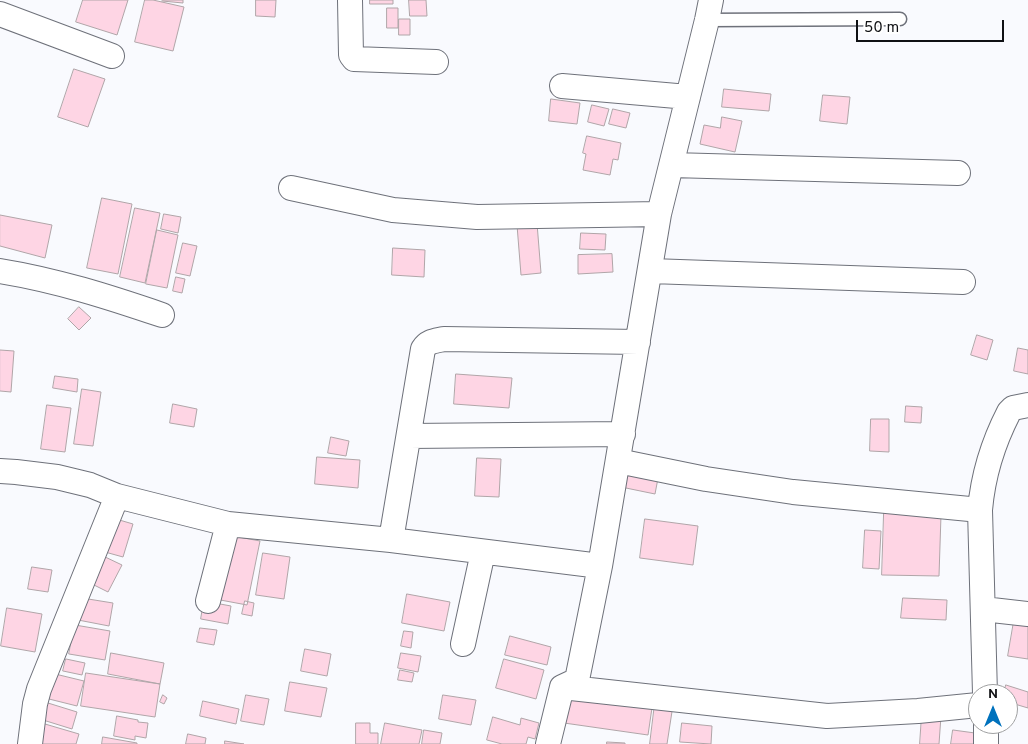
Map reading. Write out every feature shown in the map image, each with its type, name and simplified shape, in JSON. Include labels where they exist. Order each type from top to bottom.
[{"type":"street","points":[[350,0],[351,55],[354,59],[436,62]]},
{"type":"street","points":[[562,687],[577,680],[600,566],[651,271],[659,214],[709,10]]},
{"type":"street","points":[[0,14],[112,56]]},
{"type":"street","points":[[562,86],[688,97]]},
{"type":"street","points":[[672,165],[958,173]]},
{"type":"street","points":[[291,188],[393,210],[477,217],[659,214]]},
{"type":"street","points":[[0,271],[27,275],[85,290],[162,315]]},
{"type":"street","points":[[651,271],[964,282]]},
{"type":"street","points":[[391,540],[423,349],[431,342],[444,339],[638,342]]},
{"type":"street","points":[[986,684],[980,510],[982,487],[988,463],[1004,421],[1013,408],[1028,404]]},
{"type":"street","points":[[409,436],[623,434]]},
{"type":"street","points":[[618,461],[706,479],[793,492],[980,510]]},
{"type":"street","points":[[0,471],[57,477],[90,485],[117,496],[228,524],[391,540],[600,566]]},
{"type":"street","points":[[30,744],[35,704],[39,689],[117,496]]},
{"type":"street","points":[[208,602],[228,524]]},
{"type":"street","points":[[463,644],[483,552]]},
{"type":"street","points":[[983,609],[1028,614]]},
{"type":"street","points":[[562,687],[827,716],[968,705]]},
{"type":"street","points":[[548,744],[562,687]]},
{"type":"lane","points":[[709,10],[900,19]]},
{"type":"building","points":[[83,0],[128,0],[117,35],[76,22]]},
{"type":"building","points":[[145,0],[184,7],[173,51],[135,42]]},
{"type":"building","points":[[183,0],[183,3],[162,1]]},
{"type":"building","points":[[256,0],[276,0],[275,17],[256,16]]},
{"type":"building","points":[[370,0],[393,0],[393,4],[370,4]]},
{"type":"building","points":[[409,0],[426,0],[427,16],[410,16]]},
{"type":"building","points":[[387,8],[398,8],[398,28],[387,28]]},
{"type":"building","points":[[399,19],[410,19],[410,35],[399,35]]},
{"type":"building","points":[[74,69],[105,79],[88,127],[58,117]]},
{"type":"building","points":[[724,89],[771,94],[769,111],[722,107]]},
{"type":"building","points":[[823,95],[850,97],[847,124],[820,121]]},
{"type":"building","points":[[551,99],[580,103],[577,124],[549,121]]},
{"type":"building","points":[[592,105],[609,109],[604,126],[588,122]]},
{"type":"building","points":[[613,109],[630,113],[626,128],[609,124]]},
{"type":"building","points":[[722,117],[742,121],[735,152],[700,144],[704,125],[720,128]]},
{"type":"building","points":[[587,136],[621,143],[618,160],[613,159],[610,175],[583,170],[586,154],[583,153]]},
{"type":"building","points":[[102,198],[132,204],[118,274],[87,268]]},
{"type":"building","points":[[135,208],[160,213],[145,283],[120,277]]},
{"type":"building","points":[[164,214],[181,217],[178,233],[161,229]]},
{"type":"building","points":[[0,215],[52,225],[45,258],[0,246]]},
{"type":"building","points":[[537,223],[541,273],[521,275],[517,225]]},
{"type":"building","points":[[157,230],[178,235],[167,288],[146,284]]},
{"type":"building","points":[[581,233],[606,234],[605,250],[580,249]]},
{"type":"building","points":[[183,243],[197,246],[190,276],[176,273]]},
{"type":"building","points":[[393,248],[425,250],[424,277],[392,275]]},
{"type":"building","points":[[612,254],[613,272],[578,274],[578,255]]},
{"type":"building","points":[[176,277],[185,279],[182,293],[173,291]]},
{"type":"building","points":[[79,307],[91,318],[79,330],[68,319]]},
{"type":"building","points":[[977,335],[993,340],[987,360],[971,355]]},
{"type":"building","points":[[1018,348],[1028,350],[1028,374],[1014,371]]},
{"type":"building","points":[[0,350],[14,351],[11,392],[0,391]]},
{"type":"building","points":[[456,374],[512,378],[509,408],[454,404]]},
{"type":"building","points":[[55,376],[78,379],[77,392],[53,388]]},
{"type":"building","points":[[82,389],[101,392],[93,446],[74,444]]},
{"type":"building","points":[[173,404],[197,409],[194,427],[170,423]]},
{"type":"building","points":[[47,405],[71,408],[65,452],[41,449]]},
{"type":"building","points":[[906,406],[922,407],[921,423],[905,422]]},
{"type":"building","points":[[871,419],[889,419],[889,452],[870,451]]},
{"type":"building","points":[[331,437],[349,441],[346,456],[328,453]]},
{"type":"building","points":[[317,457],[360,460],[358,488],[315,484]]},
{"type":"building","points":[[477,458],[501,459],[499,497],[475,496]]},
{"type":"building","points":[[625,467],[659,473],[655,494],[621,487]]},
{"type":"building","points":[[884,513],[941,515],[939,576],[882,575]]},
{"type":"building","points":[[116,519],[133,524],[123,557],[105,552]]},
{"type":"building","points":[[645,519],[698,526],[693,565],[640,558]]},
{"type":"building","points":[[865,530],[881,531],[879,569],[863,568]]},
{"type":"building","points":[[228,535],[260,541],[247,605],[215,599]]},
{"type":"building","points":[[263,553],[290,557],[284,599],[256,595]]},
{"type":"building","points":[[101,555],[122,565],[108,592],[88,582]]},
{"type":"building","points":[[32,567],[52,570],[48,592],[28,589]]},
{"type":"building","points":[[407,594],[450,602],[444,631],[402,623]]},
{"type":"building","points":[[82,598],[113,603],[109,626],[78,620]]},
{"type":"building","points":[[903,598],[947,600],[946,620],[901,618]]},
{"type":"building","points":[[204,601],[231,606],[228,624],[201,619]]},
{"type":"building","points":[[245,601],[254,603],[252,616],[242,614]]},
{"type":"building","points":[[7,608],[42,614],[35,652],[1,646]]},
{"type":"building","points":[[1014,621],[1028,623],[1028,659],[1008,656]]},
{"type":"building","points":[[75,625],[110,631],[105,660],[69,654]]},
{"type":"building","points":[[200,628],[217,630],[214,645],[197,642]]},
{"type":"building","points":[[404,631],[413,632],[411,648],[401,646]]},
{"type":"building","points":[[510,636],[551,647],[547,665],[505,655]]},
{"type":"building","points":[[305,649],[331,654],[327,676],[301,671]]},
{"type":"building","points":[[111,653],[164,663],[160,684],[108,674]]},
{"type":"building","points":[[401,653],[421,656],[418,672],[398,668]]},
{"type":"building","points":[[66,659],[85,663],[82,675],[63,671]]},
{"type":"building","points":[[504,659],[544,670],[536,699],[496,688]]},
{"type":"building","points":[[400,670],[414,673],[412,682],[398,680]]},
{"type":"building","points":[[47,672],[84,681],[77,706],[41,697]]},
{"type":"building","points":[[86,673],[160,684],[155,717],[81,706]]},
{"type":"building","points":[[290,682],[327,688],[321,717],[285,711]]},
{"type":"building","points":[[1018,689],[1028,692],[1028,708],[1018,705]]},
{"type":"building","points":[[163,695],[167,698],[164,704],[160,702]]},
{"type":"building","points":[[246,695],[269,699],[264,725],[241,721]]},
{"type":"building","points":[[443,695],[476,700],[471,725],[439,719]]},
{"type":"building","points":[[567,698],[653,701],[648,735],[564,723]]},
{"type":"building","points":[[203,701],[239,709],[236,724],[200,716]]},
{"type":"building","points":[[48,703],[77,712],[72,729],[43,720]]},
{"type":"building","points":[[655,703],[673,705],[667,744],[650,744]]},
{"type":"building","points":[[922,714],[941,716],[939,744],[920,744]]},
{"type":"building","points":[[117,716],[148,723],[146,738],[135,736],[135,740],[114,736]]},
{"type":"building","points":[[493,717],[520,725],[521,718],[539,723],[535,739],[528,737],[526,744],[502,744],[487,740]]},
{"type":"building","points":[[356,723],[370,723],[370,733],[378,733],[378,744],[356,744]]},
{"type":"building","points":[[385,723],[422,730],[419,744],[381,744]]},
{"type":"building","points":[[682,723],[712,726],[711,744],[680,742]]},
{"type":"building","points":[[45,724],[79,734],[76,744],[39,744]]},
{"type":"building","points":[[424,730],[442,733],[440,744],[422,744]]},
{"type":"building","points":[[953,730],[975,734],[974,744],[951,744]]},
{"type":"building","points":[[188,734],[206,738],[205,744],[186,744]]},
{"type":"building","points":[[103,737],[137,743],[137,744],[102,744]]},
{"type":"building","points":[[225,741],[244,744],[225,744]]},
{"type":"building","points":[[607,742],[625,743],[625,744],[607,744]]}]
